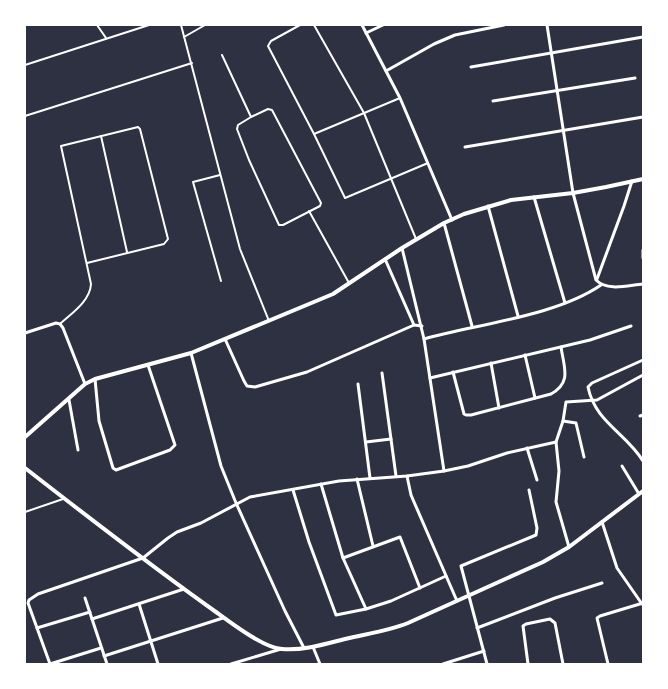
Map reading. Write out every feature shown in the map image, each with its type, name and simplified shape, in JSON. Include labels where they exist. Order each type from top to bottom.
[{"type":"street","points":[[362,25],[400,98],[452,220]]},
{"type":"street","points":[[366,32],[383,25]]},
{"type":"street","points":[[386,71],[434,44],[455,35],[504,25]]},
{"type":"street","points":[[547,25],[573,192],[596,280],[601,285],[615,287],[643,284]]},
{"type":"street","points":[[471,68],[643,37]]},
{"type":"street","points":[[493,101],[635,78]]},
{"type":"street","points":[[465,147],[643,117]]},
{"type":"street","points":[[25,437],[86,384],[95,379],[191,353],[332,294],[444,223],[488,206],[511,200],[606,187],[643,179]]},
{"type":"street","points":[[596,280],[632,181]]},
{"type":"street","points":[[534,196],[565,303]]},
{"type":"street","points":[[488,206],[518,316]]},
{"type":"street","points":[[444,223],[472,326]]},
{"type":"street","points":[[402,248],[422,326],[444,471]]},
{"type":"street","points":[[643,250],[643,258]]},
{"type":"street","points":[[385,259],[414,325]]},
{"type":"street","points":[[424,339],[565,303],[585,296],[601,285]]},
{"type":"street","points":[[25,333],[56,323],[60,324],[64,328],[86,384]]},
{"type":"street","points":[[225,339],[247,386],[255,388],[307,372],[414,325],[422,326]]},
{"type":"street","points":[[430,378],[590,340],[631,326]]},
{"type":"street","points":[[453,372],[465,415],[471,415],[551,394],[562,387],[565,372],[560,347]]},
{"type":"street","points":[[191,353],[221,466],[285,611],[304,648]]},
{"type":"street","points":[[524,355],[535,398]]},
{"type":"street","points":[[643,360],[590,384],[588,387],[592,401],[602,418],[633,447],[643,461]]},
{"type":"street","points":[[491,363],[499,408]]},
{"type":"street","points":[[95,379],[101,428],[113,468],[116,470],[170,450],[174,445],[148,365]]},
{"type":"street","points":[[382,373],[396,476]]},
{"type":"street","points":[[569,546],[557,505],[559,471],[556,442],[567,401],[592,401],[643,375]]},
{"type":"street","points":[[358,384],[370,478]]},
{"type":"street","points":[[69,400],[78,450]]},
{"type":"street","points":[[563,421],[576,423],[584,458]]},
{"type":"street","points":[[366,442],[391,439]]},
{"type":"street","points":[[101,648],[50,664],[27,600],[38,594],[143,558],[168,538],[201,523],[250,496],[357,479],[407,476],[444,471],[468,466],[507,453],[556,442]]},
{"type":"street","points":[[527,448],[537,480]]},
{"type":"street","points":[[231,664],[282,649],[304,648],[398,627],[543,562],[569,546],[641,493],[622,466]]},
{"type":"street","points":[[25,468],[184,590],[265,644],[282,649]]},
{"type":"street","points":[[407,476],[412,495],[457,601]]},
{"type":"street","points":[[357,479],[372,546]]},
{"type":"street","points":[[321,484],[343,558],[366,609]]},
{"type":"street","points":[[293,490],[334,614],[338,616],[391,601],[446,576]]},
{"type":"street","points":[[487,664],[461,566],[536,535],[529,490]]},
{"type":"street","points":[[602,522],[618,570],[642,603],[598,617],[597,622],[608,664]]},
{"type":"street","points":[[343,558],[372,546],[401,538],[420,588]]},
{"type":"street","points":[[477,628],[602,583]]},
{"type":"street","points":[[92,619],[184,590]]},
{"type":"street","points":[[85,598],[107,664]]},
{"type":"street","points":[[139,604],[158,664]]},
{"type":"street","points":[[37,628],[90,612]]},
{"type":"street","points":[[104,656],[224,618]]},
{"type":"street","points":[[528,664],[523,626],[550,619],[555,623],[563,664]]},
{"type":"street","points":[[312,646],[320,664]]},
{"type":"street","points":[[443,664],[484,651]]},
{"type":"lane","points":[[97,25],[106,38]]},
{"type":"lane","points":[[25,65],[149,25]]},
{"type":"lane","points":[[181,25],[240,249],[269,321]]},
{"type":"lane","points":[[184,37],[205,25]]},
{"type":"lane","points":[[300,25],[271,42],[268,46],[345,198],[429,163]]},
{"type":"lane","points":[[314,25],[364,113],[416,239]]},
{"type":"lane","points":[[222,55],[251,117]]},
{"type":"lane","points":[[25,116],[192,63]]},
{"type":"lane","points":[[314,134],[400,98]]},
{"type":"lane","points":[[268,108],[272,110],[320,203],[320,206],[283,225],[279,225],[237,129],[238,125],[251,117],[268,108]]},
{"type":"lane","points":[[60,324],[86,299],[90,293],[91,284],[61,146],[137,126],[140,128],[168,239],[164,244],[87,263]]},
{"type":"lane","points":[[101,136],[127,252]]},
{"type":"lane","points":[[220,175],[193,182],[221,282]]},
{"type":"lane","points":[[309,211],[349,283]]},
{"type":"lane","points":[[25,512],[64,498]]}]
